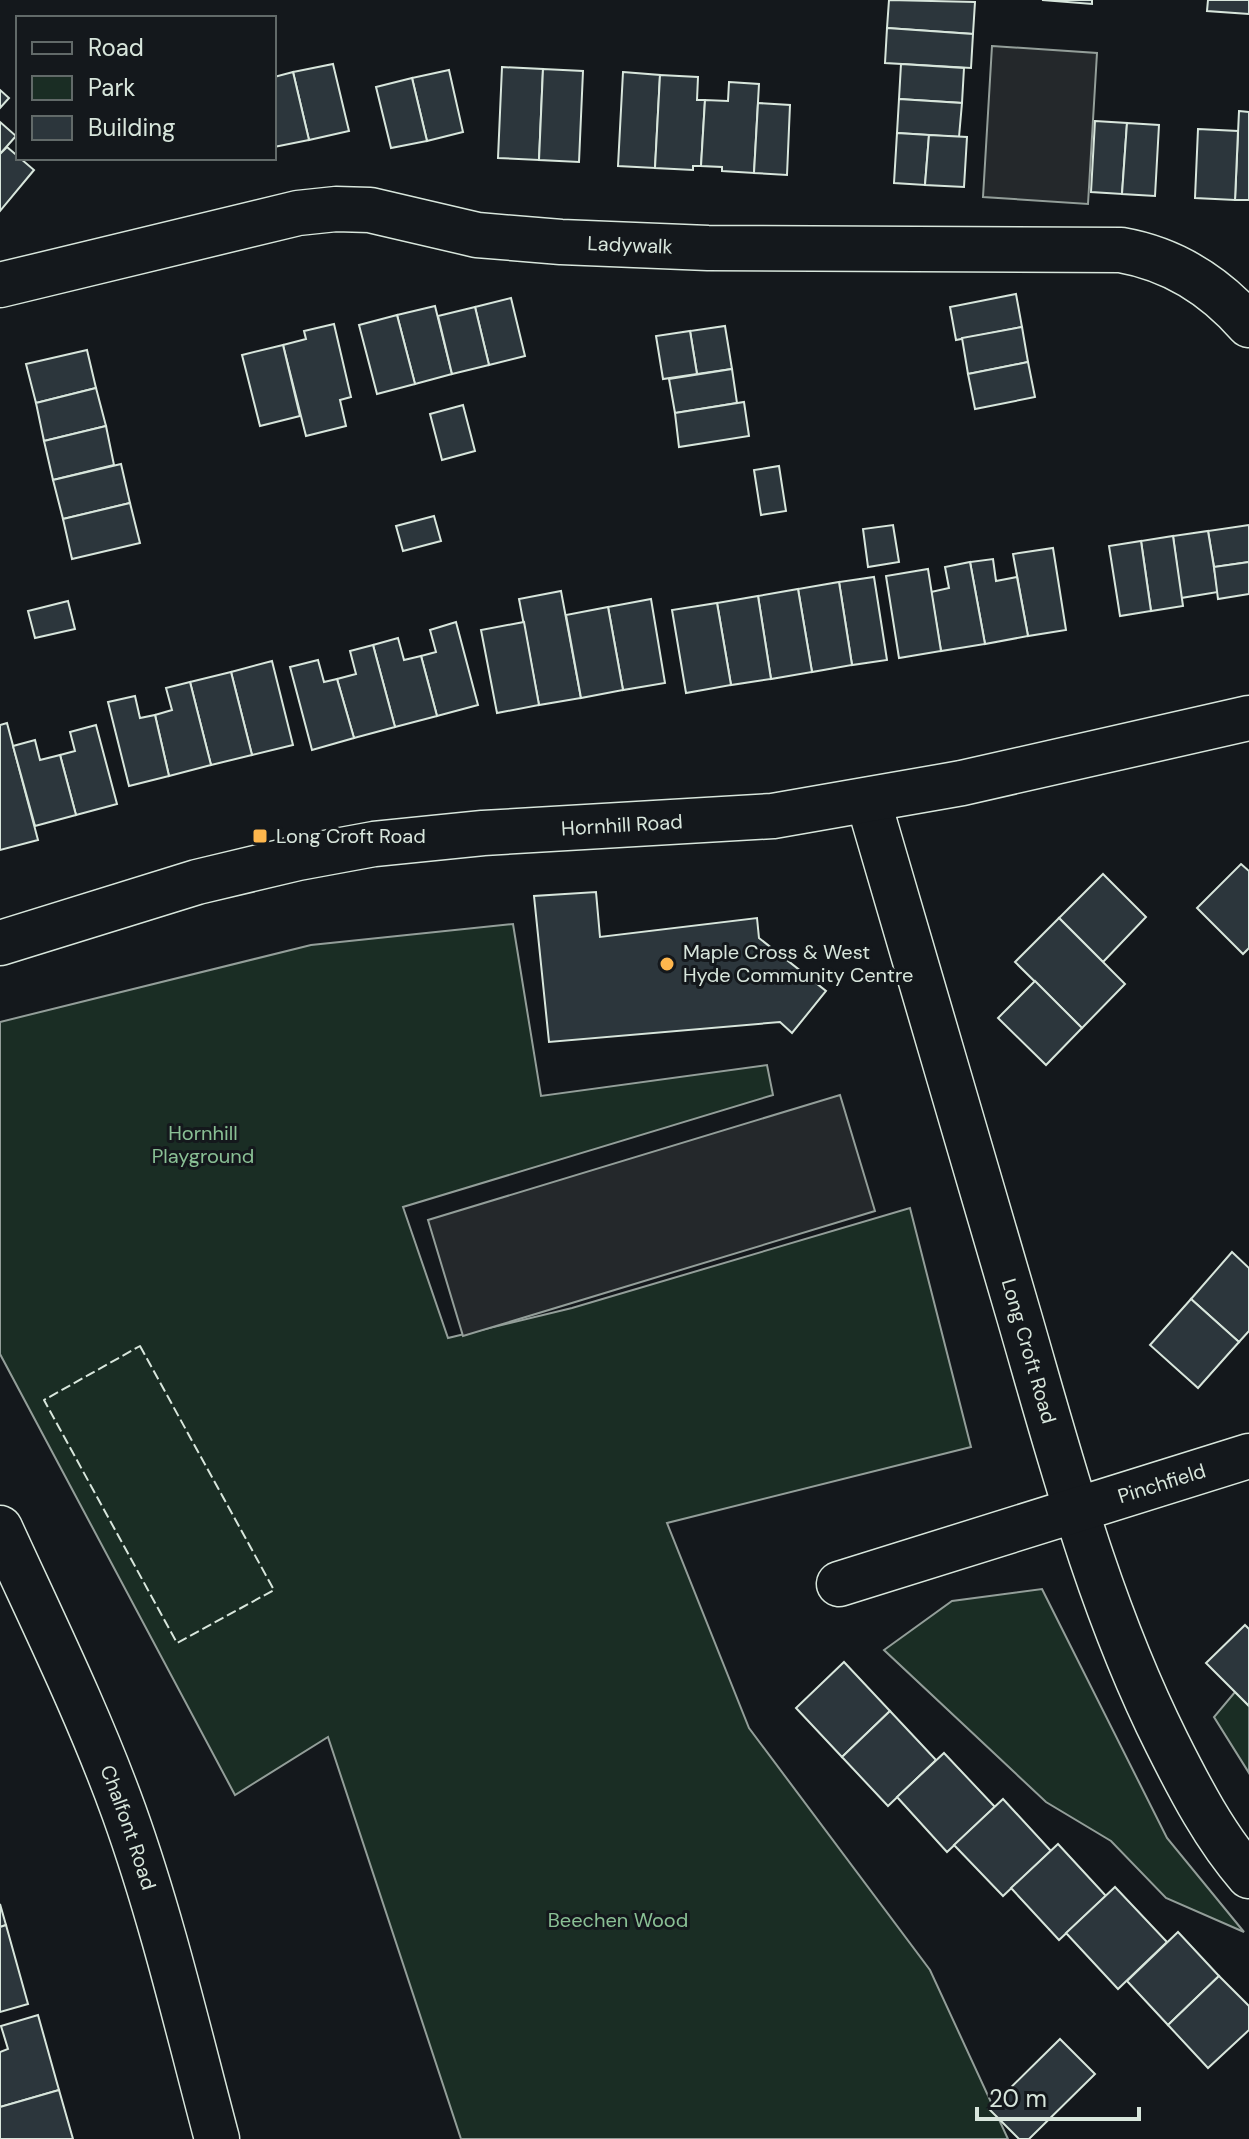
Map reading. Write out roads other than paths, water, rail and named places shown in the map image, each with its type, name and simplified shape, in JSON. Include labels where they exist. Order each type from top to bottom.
[{"type":"street","name":"Ladywalk","points":[[0,285],[298,213],[336,209],[370,210],[477,235],[561,242],[708,248],[1121,250],[1156,257],[1187,271],[1249,325]]},
{"type":"street","name":"Hornhill Road","points":[[0,943],[197,882],[374,844],[483,833],[773,816],[962,783],[1249,718]]},
{"type":"street","name":"Long Croft Road","points":[[868,800],[1075,1510],[1120,1639],[1182,1774],[1249,1876]]},
{"type":"street","name":"Pinchfield","points":[[839,1584],[1249,1456]]},
{"type":"street","name":"Chalfont Road","points":[[0,1528],[93,1730],[124,1813],[150,1892],[217,2139]]},
{"type":"place","name":"Long Croft Road","points":[[260,836]]},
{"type":"place","name":"Maple Cross & West Hyde Community Centre","points":[[667,964]]},
{"type":"park label","name":"Hornhill Playground","points":[[203,1144]]},
{"type":"park label","name":"Beechen Wood","points":[[618,1920]]}]
